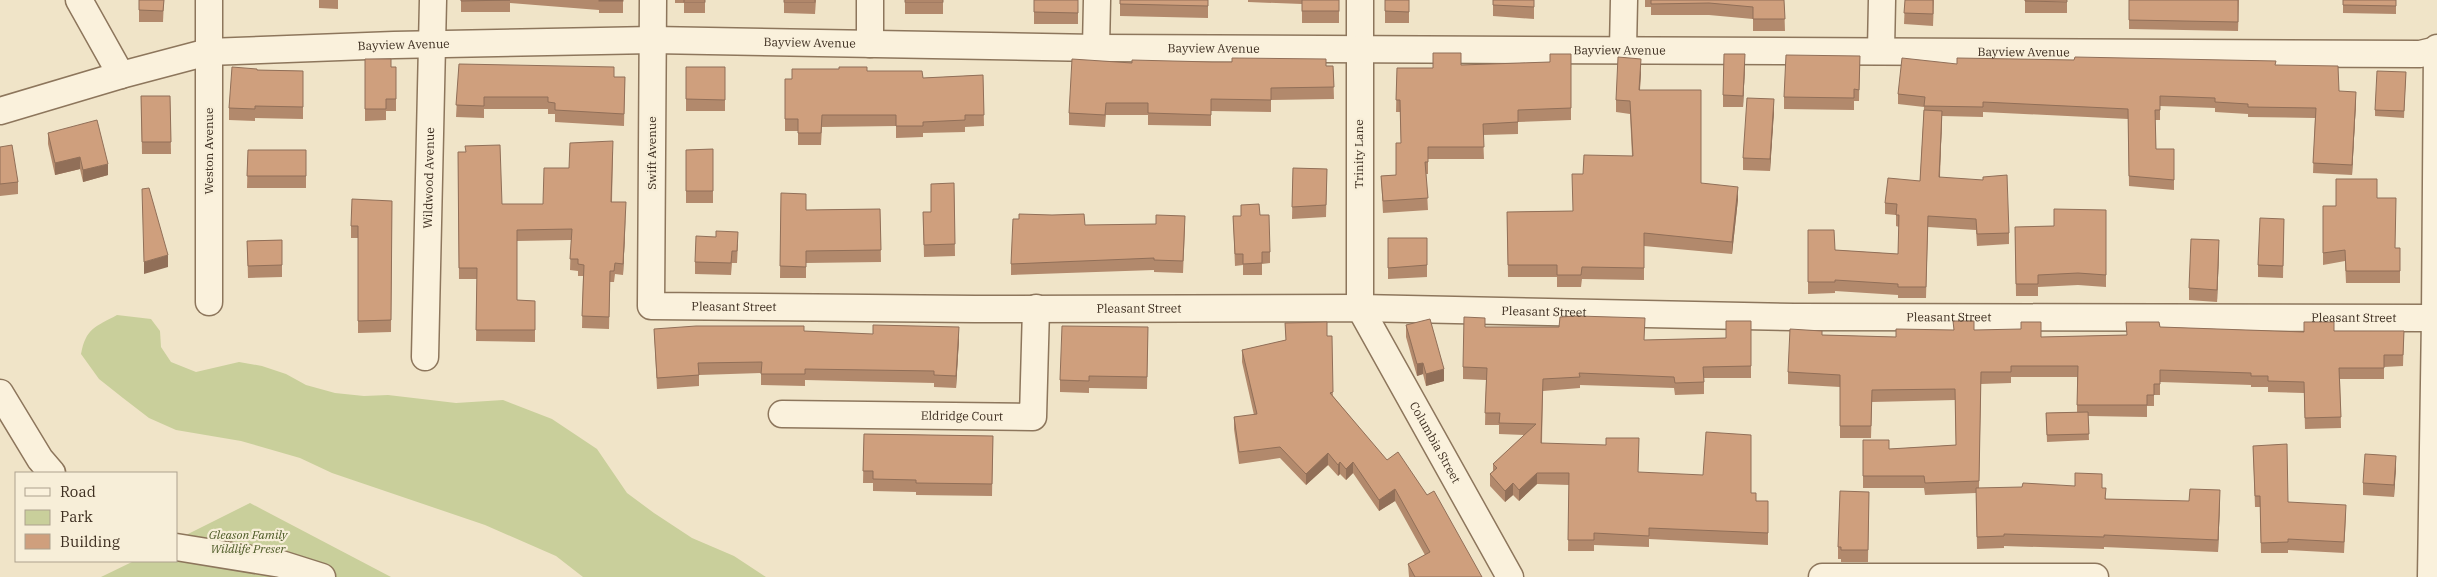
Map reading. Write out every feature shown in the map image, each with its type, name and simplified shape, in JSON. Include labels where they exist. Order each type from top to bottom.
[{"type":"street","points":[[78,0],[121,75]]},
{"type":"street","name":"Weston Avenue","points":[[209,0],[209,302]]},
{"type":"street","name":"Wildwood Avenue","points":[[424,358],[433,0]]},
{"type":"street","name":"Swift Avenue","points":[[652,306],[653,0]]},
{"type":"street","points":[[870,0],[870,44]]},
{"type":"street","points":[[1096,48],[1097,0]]},
{"type":"street","name":"Trinity Lane","points":[[1360,0],[1358,49],[1360,308]]},
{"type":"street","points":[[1623,49],[1624,0]]},
{"type":"street","points":[[1881,50],[1882,0]]},
{"type":"street","name":"Bayview Avenue","points":[[0,111],[121,75],[208,52],[433,44],[653,40],[1096,48],[1881,50],[2420,54],[2437,49]]},
{"type":"street","points":[[2431,577],[2436,318],[2437,49]]},
{"type":"street","name":"Pleasant Street","points":[[652,306],[1360,308],[1794,317],[2436,318]]},
{"type":"street","name":"Eldridge Court","points":[[782,414],[1034,417],[1036,308]]},
{"type":"street","name":"Columbia Street","points":[[1360,308],[1510,577]]},
{"type":"street","points":[[0,393],[40,459],[51,472]]},
{"type":"street","points":[[178,547],[281,564],[322,577]]},
{"type":"street","points":[[1822,577],[2095,577]]},
{"type":"green space","points":[[117,315],[151,319],[160,331],[161,347],[171,362],[196,372],[239,362],[262,366],[286,374],[306,385],[335,393],[364,396],[388,395],[456,403],[503,400],[552,419],[597,449],[627,493],[654,513],[692,538],[734,556],[766,577],[583,577],[556,556],[485,525],[332,473],[300,458],[241,441],[176,430],[149,418],[99,379],[81,354],[89,333],[97,326]]},
{"type":"green space","name":"Gleason Family Wildlife Preser","points":[[250,503],[391,577],[101,577],[132,562],[178,562],[178,539]]},
{"type":"building","points":[[139,0],[164,0],[163,11],[139,10]]},
{"type":"building","points":[[461,0],[510,0],[461,1]]},
{"type":"building","points":[[623,0],[623,1],[599,1]]},
{"type":"building","points":[[684,0],[705,0],[705,2],[684,2]]},
{"type":"building","points":[[784,0],[815,0],[815,2],[784,2]]},
{"type":"building","points":[[905,0],[943,0],[943,2],[905,2]]},
{"type":"building","points":[[1034,0],[1078,0],[1078,13],[1034,12]]},
{"type":"building","points":[[1120,0],[1208,0],[1208,6],[1120,4]]},
{"type":"building","points":[[1302,0],[1339,0],[1339,11],[1302,11]]},
{"type":"building","points":[[1385,0],[1409,0],[1409,12],[1385,11]]},
{"type":"building","points":[[1493,0],[1534,0],[1534,7],[1493,5]]},
{"type":"building","points":[[1651,0],[1784,0],[1785,19],[1753,19],[1753,7],[1709,3],[1651,4]]},
{"type":"building","points":[[1905,0],[1933,0],[1933,14],[1904,13]]},
{"type":"building","points":[[2067,0],[2067,2],[2025,1]]},
{"type":"building","points":[[2129,0],[2238,0],[2238,22],[2129,20]]},
{"type":"building","points":[[2343,0],[2396,0],[2396,6],[2343,5]]},
{"type":"building","points":[[1433,53],[1461,53],[1461,65],[1550,62],[1550,54],[1571,54],[1571,108],[1518,110],[1518,122],[1483,124],[1484,147],[1428,147],[1428,162],[1425,162],[1428,198],[1383,201],[1381,176],[1396,175],[1396,143],[1401,143],[1400,100],[1396,100],[1397,68],[1433,68]]},
{"type":"building","points":[[1724,54],[1745,54],[1743,96],[1723,95]]},
{"type":"building","points":[[1786,55],[1860,56],[1859,90],[1854,89],[1854,98],[1784,97]]},
{"type":"building","points":[[1618,57],[1641,59],[1639,90],[1701,90],[1701,183],[1738,187],[1732,242],[1644,233],[1644,268],[1582,267],[1581,275],[1557,275],[1557,265],[1508,265],[1507,212],[1573,211],[1572,174],[1583,174],[1584,155],[1633,156],[1630,101],[1616,100]]},
{"type":"building","points":[[2075,57],[2276,61],[2275,65],[2338,66],[2339,91],[2356,92],[2352,165],[2313,163],[2316,108],[2248,107],[2248,104],[2215,102],[2215,98],[2160,96],[2160,110],[2155,110],[2156,149],[2174,149],[2174,180],[2129,176],[2128,109],[1983,102],[1983,107],[1924,106],[1925,97],[1898,94],[1902,58],[1957,64],[1957,58],[2074,60]]},
{"type":"building","points":[[1232,58],[1326,59],[1326,66],[1333,66],[1334,87],[1271,88],[1271,100],[1211,99],[1211,115],[1148,113],[1148,103],[1106,103],[1105,115],[1069,113],[1072,59],[1132,63],[1132,60],[1232,62]]},
{"type":"building","points":[[365,59],[391,59],[391,67],[396,67],[396,99],[386,99],[386,109],[365,109]]},
{"type":"building","points":[[459,64],[614,67],[614,77],[625,77],[624,114],[555,110],[555,103],[548,102],[548,97],[484,97],[484,106],[456,105]]},
{"type":"building","points":[[232,67],[257,70],[303,71],[303,107],[255,106],[255,109],[229,108]]},
{"type":"building","points":[[686,67],[725,67],[725,100],[686,99]]},
{"type":"building","points":[[839,67],[867,67],[867,71],[922,71],[923,78],[983,75],[984,115],[965,115],[965,120],[923,122],[923,126],[896,126],[896,115],[822,115],[821,133],[798,133],[798,119],[785,119],[785,79],[792,79],[792,69],[839,69]]},
{"type":"building","points":[[2377,71],[2406,72],[2404,111],[2375,110]]},
{"type":"building","points":[[141,96],[170,96],[171,142],[142,142]]},
{"type":"building","points":[[1747,98],[1774,99],[1770,159],[1743,158]]},
{"type":"building","points":[[1924,110],[1942,111],[1939,177],[1983,180],[1983,177],[2007,175],[2009,233],[1977,234],[1976,219],[1928,216],[1926,287],[1898,287],[1898,284],[1835,280],[1835,282],[1808,282],[1808,230],[1834,230],[1835,250],[1898,254],[1899,215],[1896,215],[1897,204],[1885,203],[1888,178],[1920,181]]},
{"type":"building","points":[[97,120],[108,164],[83,170],[80,157],[55,163],[48,133]]},
{"type":"building","points":[[613,141],[611,202],[626,202],[623,264],[615,263],[614,271],[610,271],[609,317],[582,316],[584,265],[578,264],[578,259],[570,259],[572,229],[517,230],[517,300],[535,301],[535,330],[476,330],[477,268],[459,268],[458,152],[466,152],[465,146],[500,145],[502,204],[543,204],[544,168],[569,168],[570,143]]},
{"type":"building","points":[[12,145],[18,182],[0,184],[0,147]]},
{"type":"building","points":[[713,149],[713,191],[686,191],[686,150]]},
{"type":"building","points":[[248,150],[306,150],[306,176],[247,176]]},
{"type":"building","points":[[1293,168],[1327,169],[1326,205],[1292,207]]},
{"type":"building","points":[[2336,179],[2377,179],[2377,198],[2396,198],[2395,248],[2400,248],[2400,271],[2346,271],[2345,250],[2323,253],[2323,206],[2336,206]]},
{"type":"building","points":[[954,183],[955,244],[924,245],[923,212],[931,212],[931,184]]},
{"type":"building","points":[[149,188],[168,255],[144,262],[142,189]]},
{"type":"building","points":[[781,193],[806,194],[806,210],[880,209],[881,250],[806,251],[806,267],[780,266]]},
{"type":"building","points":[[352,199],[392,201],[391,320],[358,321],[358,226],[351,226]]},
{"type":"building","points":[[1259,204],[1260,215],[1269,215],[1270,252],[1262,252],[1262,263],[1243,264],[1243,254],[1235,254],[1233,216],[1241,216],[1241,205]]},
{"type":"building","points":[[2054,209],[2106,210],[2106,275],[2078,273],[2038,275],[2038,284],[2016,284],[2015,227],[2054,226]]},
{"type":"building","points":[[1019,214],[1084,214],[1085,225],[1156,224],[1156,215],[1185,216],[1183,261],[1154,260],[1154,258],[1011,264],[1013,219],[1019,219]]},
{"type":"building","points":[[2260,218],[2284,219],[2283,266],[2258,265]]},
{"type":"building","points":[[716,231],[738,232],[737,251],[732,251],[731,263],[695,262],[696,236],[716,237]]},
{"type":"building","points":[[1388,238],[1427,238],[1427,265],[1388,268]]},
{"type":"building","points":[[2191,239],[2219,240],[2217,290],[2189,288]]},
{"type":"building","points":[[282,240],[282,265],[248,266],[247,241]]},
{"type":"building","points":[[1464,317],[1485,318],[1485,327],[1559,327],[1560,317],[1645,318],[1644,340],[1726,338],[1726,321],[1751,321],[1751,366],[1703,367],[1704,382],[1675,383],[1674,377],[1579,373],[1580,377],[1543,379],[1541,443],[1606,445],[1606,438],[1639,438],[1638,472],[1703,475],[1706,432],[1751,435],[1751,493],[1756,493],[1756,501],[1768,501],[1768,533],[1649,528],[1649,536],[1594,533],[1594,540],[1568,540],[1569,473],[1537,473],[1519,490],[1513,483],[1505,491],[1490,474],[1497,468],[1493,464],[1536,424],[1499,423],[1500,413],[1485,413],[1487,368],[1463,367]]},
{"type":"building","points":[[1430,319],[1444,369],[1426,374],[1423,363],[1417,364],[1406,325]]},
{"type":"building","points":[[1953,321],[1974,321],[1974,330],[2021,329],[2021,322],[2041,322],[2041,337],[2127,335],[2126,322],[2159,322],[2160,327],[2304,332],[2304,322],[2334,322],[2334,331],[2404,331],[2403,355],[2384,355],[2384,368],[2339,368],[2341,417],[2305,418],[2304,382],[2268,381],[2268,376],[2251,376],[2251,373],[2160,370],[2160,384],[2154,384],[2154,395],[2147,395],[2147,405],[2077,405],[2078,366],[2011,366],[2011,372],[1981,372],[1979,481],[1925,483],[1924,476],[1863,476],[1863,440],[1889,440],[1889,449],[1956,445],[1955,389],[1872,390],[1871,426],[1840,426],[1840,375],[1788,372],[1790,329],[1822,331],[1822,335],[1896,337],[1896,329],[1954,330]]},
{"type":"building","points":[[1327,322],[1327,336],[1332,336],[1333,392],[1330,393],[1387,460],[1398,452],[1427,495],[1434,491],[1482,577],[1415,577],[1408,564],[1430,552],[1395,489],[1379,500],[1353,462],[1346,469],[1340,462],[1338,465],[1328,453],[1306,474],[1280,447],[1239,452],[1234,417],[1257,414],[1242,350],[1286,340],[1285,323]]},
{"type":"building","points":[[873,325],[959,327],[956,376],[934,375],[934,371],[805,369],[805,374],[761,374],[762,362],[698,363],[699,375],[657,378],[654,329],[696,326],[804,326],[804,331],[873,334]]},
{"type":"building","points":[[1062,326],[1148,327],[1147,377],[1089,376],[1089,381],[1060,380]]},
{"type":"building","points":[[2088,412],[2089,434],[2047,435],[2046,413]]},
{"type":"building","points":[[864,434],[993,436],[992,484],[916,483],[916,480],[873,479],[873,471],[863,471]]},
{"type":"building","points":[[2287,444],[2288,502],[2346,505],[2344,542],[2288,539],[2288,542],[2261,543],[2260,496],[2255,496],[2253,446]]},
{"type":"building","points":[[2365,454],[2396,456],[2394,485],[2363,483]]},
{"type":"building","points":[[2075,473],[2102,474],[2102,488],[2106,488],[2105,499],[2189,501],[2190,489],[2220,490],[2218,540],[2104,535],[2104,537],[2004,534],[2004,536],[1977,537],[1976,488],[2022,487],[2023,483],[2075,486]]},
{"type":"building","points":[[1840,491],[1869,492],[1868,550],[1841,550],[1841,547],[1838,547]]}]
